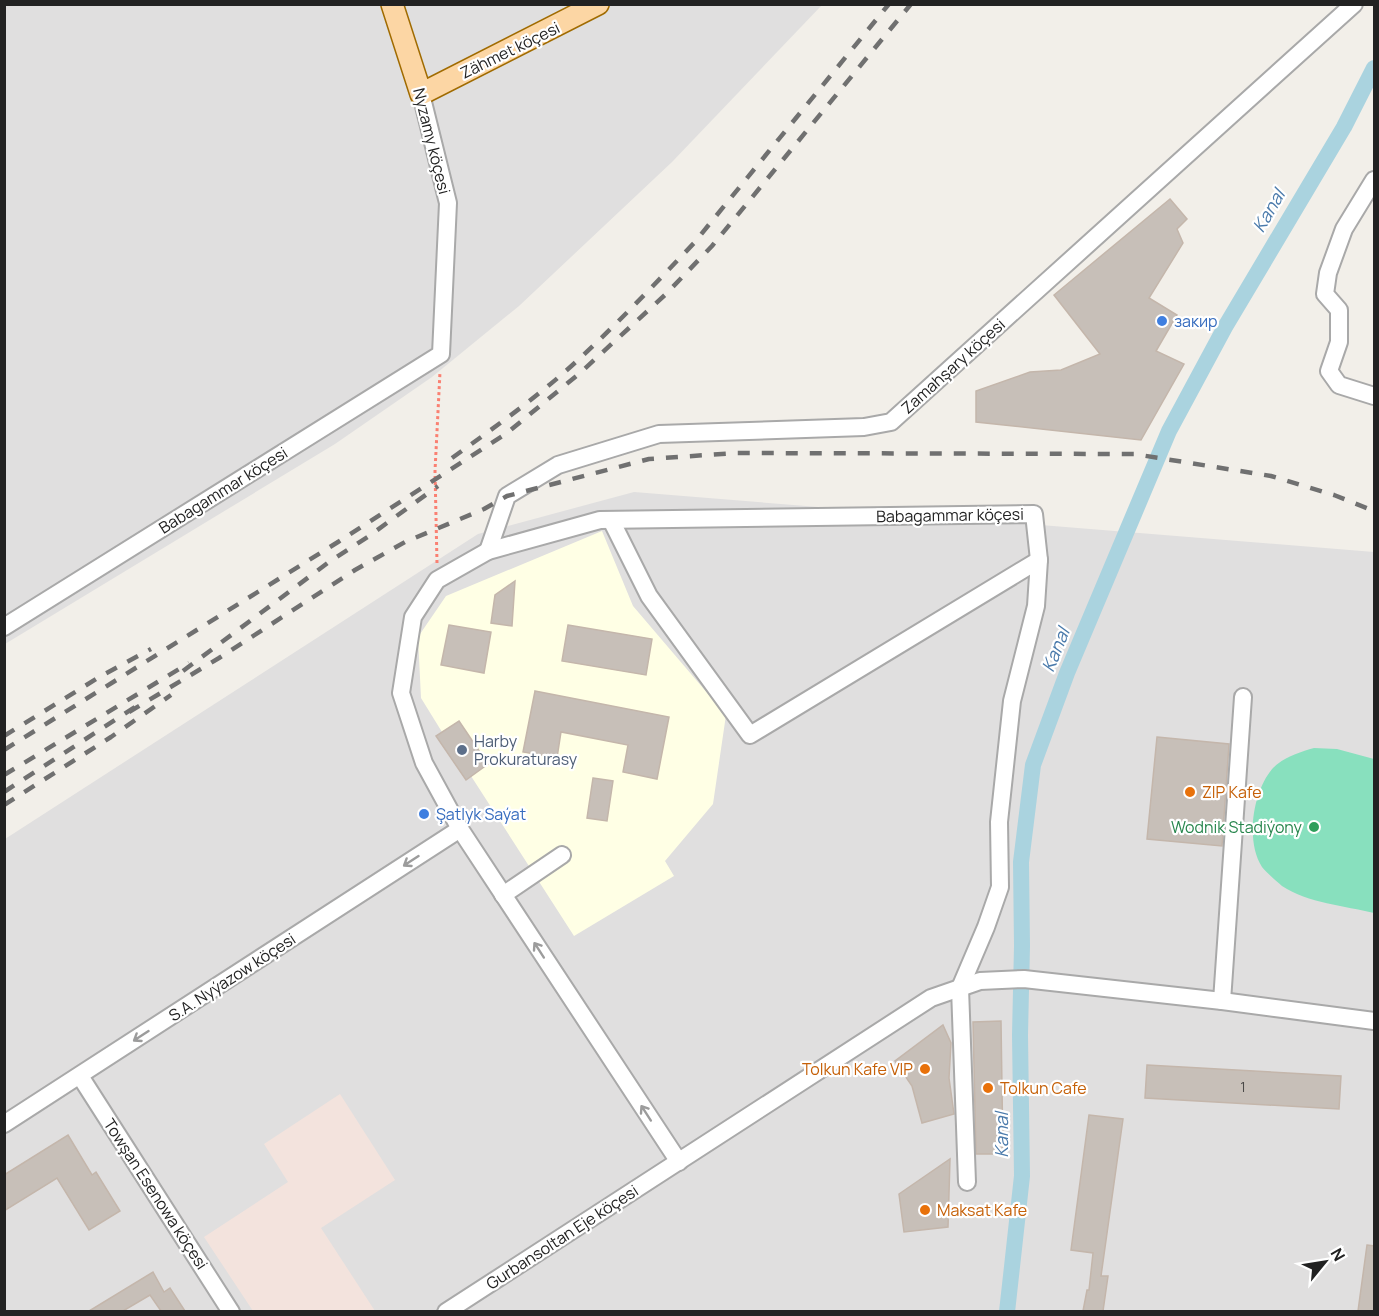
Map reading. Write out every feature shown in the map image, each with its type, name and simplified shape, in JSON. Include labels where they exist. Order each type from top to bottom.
[{"type":"main road","name":"Nyzamy köçesi","points":[[392,4],[421,94]]},
{"type":"main road","name":"Zähmet köçesi","points":[[421,94],[593,6]]},
{"type":"street","name":"Zamahşary köçesi","points":[[488,551],[507,496],[558,465],[659,435],[864,427],[891,422],[1354,4]]},
{"type":"street","name":"Nyzamy köçesi","points":[[421,94],[448,203],[441,354]]},
{"type":"street","points":[[1374,180],[1344,229],[1328,273],[1325,294],[1339,310],[1340,342],[1329,371],[1339,386],[1374,396]]},
{"type":"street","name":"Babagammar köçesi","points":[[4,627],[441,354]]},
{"type":"street","name":"Babagammar köçesi","points":[[460,829],[424,763],[401,693],[413,616],[437,580],[488,551],[600,520],[1034,514],[1039,560],[1036,606],[1012,700],[999,822],[1000,887],[960,988]]},
{"type":"street","points":[[611,520],[650,596],[750,735],[1039,560]]},
{"type":"street","points":[[1222,1001],[1243,697]]},
{"type":"street","points":[[460,829],[679,1162]]},
{"type":"street","name":"S.A. Nyýazow köçesi","points":[[4,1124],[460,829]]},
{"type":"street","points":[[503,895],[562,855]]},
{"type":"street","name":"Gurbansoltan Eje köçesi","points":[[446,1311],[931,998],[980,981],[1024,979],[1374,1021]]},
{"type":"street","points":[[960,988],[967,1182]]},
{"type":"street","name":"Towşan Esenowa köçesi","points":[[80,1076],[231,1311]]},
{"type":"path","points":[[437,580],[435,471],[441,354]]},
{"type":"shaded area","points":[[5,5],[822,5],[672,162],[519,306],[432,377],[335,444],[5,644]]},
{"type":"shaded area","points":[[634,492],[1374,552],[1374,1311],[5,1312],[5,839],[478,534]]},
{"type":"shaded area","points":[[602,531],[633,606],[726,715],[713,804],[665,861],[674,876],[574,936],[471,776],[488,764],[459,721],[442,732],[421,698],[418,637],[446,596]]},
{"type":"shaded area","points":[[340,1094],[395,1180],[321,1228],[375,1311],[253,1311],[204,1237],[288,1182],[264,1144]]},
{"type":"green space","name":"Wodnik Stadiýony","points":[[1314,748],[1337,749],[1374,759],[1374,913],[1315,900],[1292,892],[1266,872],[1257,856],[1253,830],[1260,789],[1273,768],[1282,761]]},
{"type":"building","points":[[1170,199],[1187,219],[1177,229],[1183,243],[1149,298],[1177,315],[1156,351],[1184,364],[1141,440],[976,422],[976,391],[1030,372],[1061,370],[1100,354],[1054,295]]},
{"type":"building","points":[[515,581],[512,626],[491,623],[495,595]]},
{"type":"building","points":[[449,625],[491,632],[484,673],[441,665]]},
{"type":"building","points":[[568,625],[652,639],[646,675],[562,661]]},
{"type":"building","points":[[535,691],[669,717],[657,779],[623,772],[628,745],[561,732],[557,758],[523,752]]},
{"type":"building","name":"Harby Prokuraturasy","points":[[459,721],[488,764],[466,780],[436,736]]},
{"type":"building","name":"ZIP Kafe","points":[[1157,737],[1229,744],[1222,846],[1147,839]]},
{"type":"building","points":[[593,778],[613,781],[607,821],[587,818]]},
{"type":"building","name":"Tolkun Cafe","points":[[1001,1021],[1003,1154],[976,1154],[973,1022]]},
{"type":"building","name":"Tolkun Kafe VIP","points":[[943,1025],[951,1043],[949,1078],[954,1114],[922,1123],[912,1086],[895,1061]]},
{"type":"building","points":[[1147,1065],[1341,1076],[1339,1109],[1145,1098]]},
{"type":"building","points":[[1089,1115],[1123,1119],[1101,1276],[1108,1276],[1103,1311],[1083,1311],[1087,1290],[1089,1290],[1093,1253],[1071,1250]]},
{"type":"building","points":[[68,1135],[92,1175],[96,1172],[120,1211],[89,1230],[57,1178],[4,1211],[4,1175]]},
{"type":"building","name":"Maksat Kafe","points":[[950,1159],[948,1227],[904,1232],[899,1194]]},
{"type":"building","points":[[1367,1245],[1374,1246],[1374,1311],[1358,1311]]},
{"type":"building","points":[[153,1272],[164,1292],[170,1288],[185,1311],[161,1311],[150,1295],[123,1311],[89,1311]]},
{"type":"waterway","name":"Kanal","points":[[1007,1312],[1022,1176],[1021,862],[1033,765],[1067,673],[1169,431],[1225,327],[1344,127],[1374,68]]},
{"type":"railway","points":[[452,458],[563,373],[651,288],[694,243],[889,4]]},
{"type":"railway","points":[[4,750],[338,542],[507,433],[580,373],[666,294],[712,246],[911,4]]},
{"type":"railway","points":[[129,712],[219,658],[355,570],[405,542],[484,509],[507,496],[649,459],[736,453],[1134,454],[1271,476],[1334,495],[1374,511]]},
{"type":"railway","points":[[183,671],[329,562],[438,486]]},
{"type":"railway","points":[[4,736],[101,676],[151,649]]},
{"type":"railway","points":[[4,775],[189,663]]},
{"type":"railway","points":[[4,805],[111,737],[171,695]]},
{"type":"railway","points":[[4,792],[135,707]]},
{"type":"place","name":"закир","points":[[1162,321]]},
{"type":"place","name":"Harby Prokuraturasy","points":[[462,750]]},
{"type":"place","name":"ZIP Kafe","points":[[1190,792]]},
{"type":"place","name":"Şatlyk Saýat","points":[[424,814]]},
{"type":"place","name":"Wodnik Stadiýony","points":[[1314,827]]},
{"type":"place","name":"Tolkun Kafe VIP","points":[[925,1069]]},
{"type":"place","name":"Tolkun Cafe","points":[[988,1088]]},
{"type":"place","name":"Maksat Kafe","points":[[925,1210]]}]
